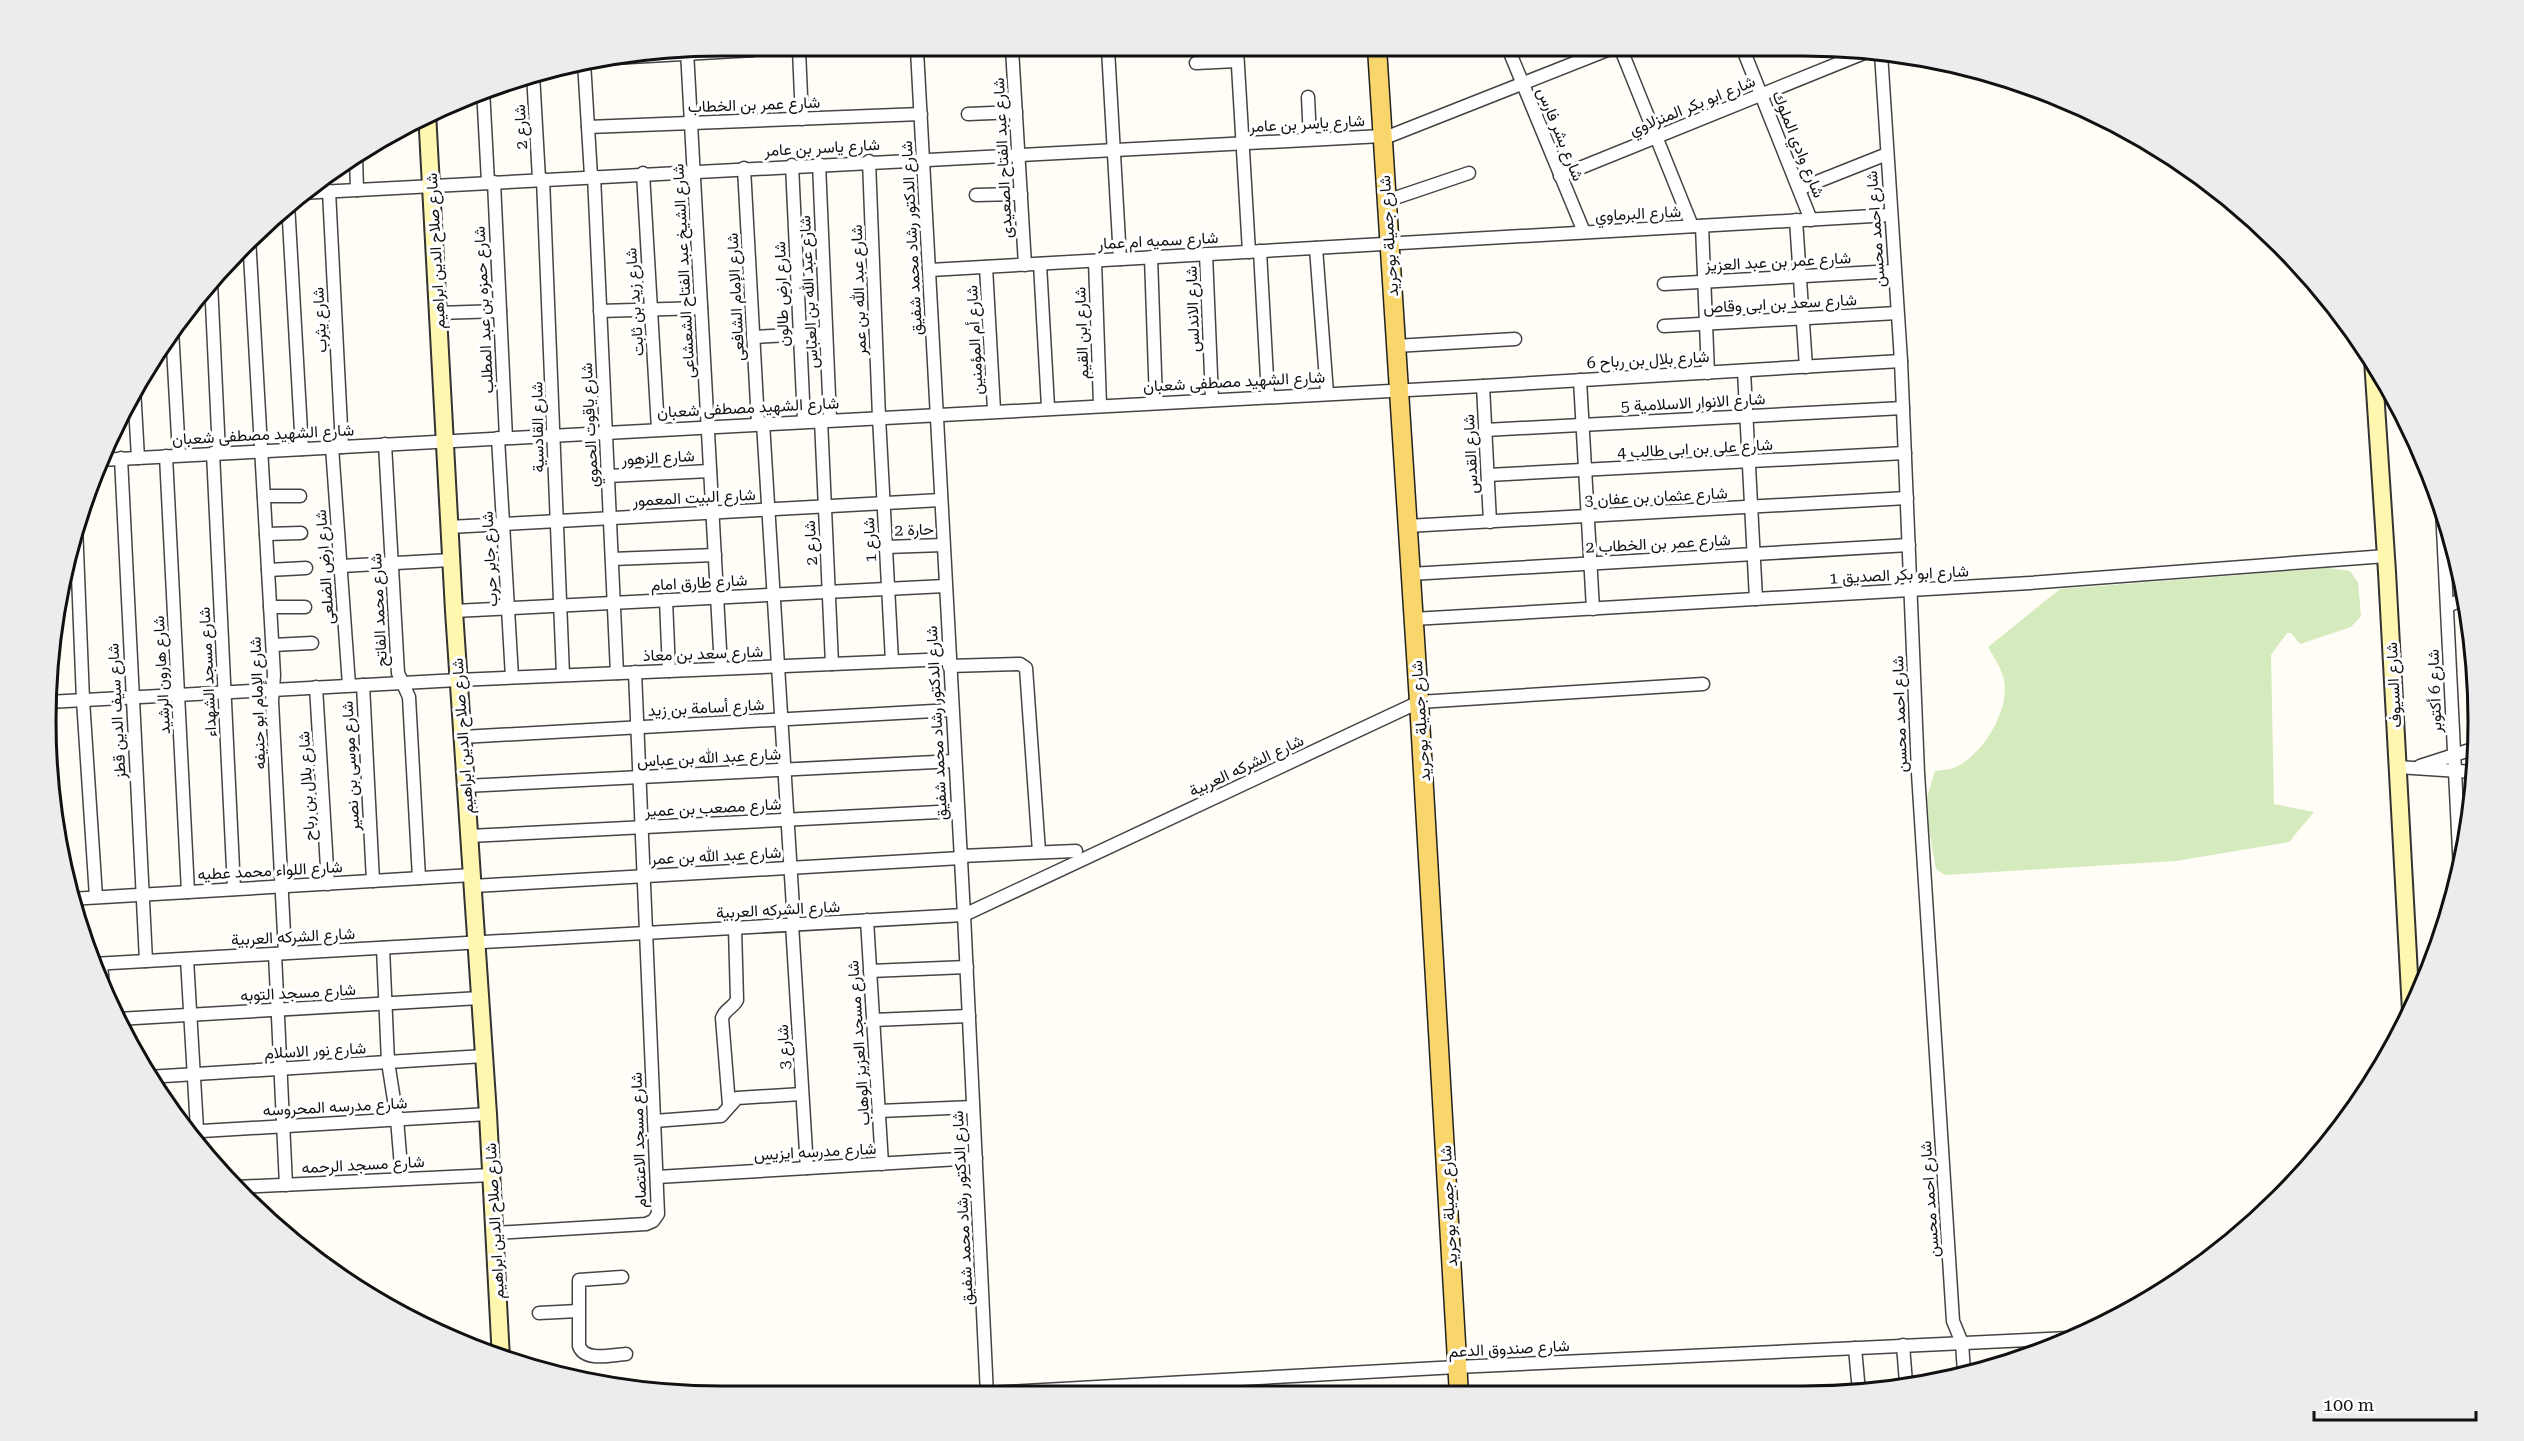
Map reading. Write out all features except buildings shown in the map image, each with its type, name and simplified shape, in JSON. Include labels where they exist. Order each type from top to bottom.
[{"type":"main road","name":"شارع جميلة بوحريد","points":[[1377,56],[1419,702],[1458,1386]]},
{"type":"street","points":[[799,56],[802,119]]},
{"type":"street","name":"شارع الدكتور رشاد محمد شفيق","points":[[917,56],[967,967],[987,1386]]},
{"type":"street","name":"شارع عبد الفتاح الصعيدى","points":[[1012,56],[1025,265]]},
{"type":"street","points":[[1108,56],[1120,259]]},
{"type":"street","points":[[1196,63],[1232,56]]},
{"type":"street","points":[[1237,56],[1242,142],[1255,251],[1268,396]]},
{"type":"street","name":"شارع بشر فارس","points":[[1511,56],[1584,232]]},
{"type":"street","points":[[1382,138],[1593,56]]},
{"type":"street","points":[[1624,56],[1656,137],[1697,226],[1704,282],[1708,372]]},
{"type":"street","name":"شارع وادي الملوك","points":[[1746,56],[1811,220]]},
{"type":"street","name":"شارع الشيخ عبد الفتاح الشعشاعى","points":[[688,57],[721,668]]},
{"type":"street","name":"شارع ابو بكر المنزلاوي","points":[[1560,176],[1853,58]]},
{"type":"street","name":"شارع احمد محسن","points":[[1881,60],[1901,361],[1918,773],[1953,1322],[1962,1343],[1964,1366]]},
{"type":"street","name":"شارع ياقوت الحموي","points":[[584,70],[593,176],[617,673]]},
{"type":"street","name":"شارع 2","points":[[534,83],[541,179]]},
{"type":"street","points":[[1308,97],[1310,139]]},
{"type":"street","points":[[484,99],[491,182]]},
{"type":"street","points":[[968,114],[1016,112]]},
{"type":"street","name":"شارع عمر بن الخطاب","points":[[588,127],[921,114]]},
{"type":"street","name":"شارع صلاح الدين ابراهيم","points":[[429,123],[458,680],[492,1175],[500,1348]]},
{"type":"street","name":"شارع ياسر بن عامر","points":[[319,191],[1018,153],[1310,139],[1382,138]]},
{"type":"street","points":[[1799,189],[1887,154]]},
{"type":"street","name":"شارع عبد الله بن عمر","points":[[869,161],[879,417]]},
{"type":"street","name":"شارع عبد الله بن العباس","points":[[819,164],[826,333],[825,420]]},
{"type":"street","points":[[356,165],[357,190]]},
{"type":"street","name":"شارع ارض طالون","points":[[792,165],[804,421]]},
{"type":"street","name":"شارع الإمام الشافعى","points":[[744,168],[753,337],[761,423]]},
{"type":"street","name":"شارع زيد بن ثابت","points":[[643,173],[658,429]]},
{"type":"street","points":[[1386,201],[1469,173]]},
{"type":"street","name":"شارع القادسية","points":[[541,179],[554,418],[552,435],[563,675]]},
{"type":"street","name":"شارع حمزه بن عبد المطلب","points":[[491,182],[500,311],[502,438]]},
{"type":"street","name":"شارع يثرب","points":[[329,191],[337,447]]},
{"type":"street","points":[[976,195],[1021,194]]},
{"type":"street","points":[[289,215],[302,449]]},
{"type":"street","name":"شارع البرماوي","points":[[1389,244],[1890,215]]},
{"type":"street","points":[[1796,220],[1806,367]]},
{"type":"street","name":"شارع سميه ام عمار","points":[[930,270],[1389,244]]},
{"type":"street","points":[[1316,248],[1327,393]]},
{"type":"street","name":"شارع الإمام ابو حنيفه","points":[[250,250],[273,645],[282,886],[278,1010],[286,1185]]},
{"type":"street","name":"شارع الاندلس","points":[[1206,254],[1212,399]]},
{"type":"street","points":[[1151,257],[1156,402]]},
{"type":"street","name":"شارع ابن القيم","points":[[1095,261],[1100,405]]},
{"type":"street","points":[[1040,264],[1048,407]]},
{"type":"street","name":"شارع أم المؤمنين","points":[[986,267],[994,410]]},
{"type":"street","name":"شارع عمر بن عبد العزيز","points":[[1664,284],[1894,271]]},
{"type":"street","name":"شارع مسجد الشهداء","points":[[211,294],[234,889]]},
{"type":"street","points":[[600,311],[701,308]]},
{"type":"street","points":[[438,313],[500,311]]},
{"type":"street","name":"شارع سعد بن ابى وقاص","points":[[1664,326],[1897,313]]},
{"type":"street","points":[[753,337],[826,333]]},
{"type":"street","points":[[1395,346],[1515,339]]},
{"type":"street","name":"شارع هارون الرشيد","points":[[172,345],[172,456],[178,695],[188,892]]},
{"type":"street","name":"شارع بلال بن رباح 6","points":[[1398,389],[1901,361]]},
{"type":"street","points":[[1744,370],[1756,599]]},
{"type":"street","points":[[1580,380],[1593,609]]},
{"type":"street","name":"شارع السيوف","points":[[2374,381],[2386,556],[2405,767],[2411,992]]},
{"type":"street","name":"شارع القدس","points":[[1483,386],[1490,522]]},
{"type":"street","name":"شارع الشهيد مصطفى شعبان","points":[[109,459],[1398,389]]},
{"type":"street","points":[[135,406],[138,458]]},
{"type":"street","name":"شارع الانوار الاسلامية 5","points":[[1485,430],[1903,408]]},
{"type":"street","name":"شارع 1","points":[[879,417],[892,661]]},
{"type":"street","name":"شارع 2","points":[[825,420],[825,506],[832,664]]},
{"type":"street","points":[[761,423],[779,666]]},
{"type":"street","name":"شارع جابر حرب","points":[[502,438],[503,524],[512,677]]},
{"type":"street","name":"شارع محمد الفاتح","points":[[385,444],[398,673],[409,697],[419,878]]},
{"type":"street","name":"شارع ارض الضلعى","points":[[337,447],[341,566],[349,686]]},
{"type":"street","name":"شارع على بن ابى طالب 4","points":[[1488,475],[1905,453]]},
{"type":"street","name":"شارع سيف الدين قطز","points":[[121,458],[146,961]]},
{"type":"street","name":"شارع الزهور","points":[[608,476],[710,471]]},
{"type":"street","points":[[264,496],[300,496]]},
{"type":"street","name":"شارع عثمان بن عفان 3","points":[[1407,526],[1907,498]]},
{"type":"street","name":"شارع البيت المعمور","points":[[449,526],[941,500]]},
{"type":"street","points":[[266,534],[301,533]]},
{"type":"street","name":"حارة 2","points":[[886,547],[943,545]]},
{"type":"street","name":"شارع عمر بن الخطاب 2","points":[[1410,574],[1909,545]]},
{"type":"street","points":[[77,552],[83,700],[96,897]]},
{"type":"street","name":"شارع 6 أكتوبر","points":[[2447,553],[2453,756],[2458,838]]},
{"type":"street","points":[[612,559],[715,555]]},
{"type":"street","name":"شارع ابو بكر الصديق 1","points":[[1413,619],[1911,590],[2386,556]]},
{"type":"street","points":[[341,566],[451,560]]},
{"type":"street","points":[[268,570],[306,568]]},
{"type":"street","name":"شارع طارق امام","points":[[454,610],[945,586]]},
{"type":"street","points":[[666,600],[669,670]]},
{"type":"street","points":[[2448,606],[2458,601]]},
{"type":"street","points":[[270,608],[305,607]]},
{"type":"street","points":[[273,645],[312,644]]},
{"type":"street","name":"شارع سعد بن معاذ","points":[[56,702],[512,677],[892,661],[1020,664],[1026,668],[1039,852]]},
{"type":"street","name":"شارع 3","points":[[779,666],[807,1168]]},
{"type":"street","name":"شارع مسجد الاعتصام","points":[[495,1233],[650,1223],[658,1214],[635,672]]},
{"type":"street","points":[[1419,702],[1703,684]]},
{"type":"street","name":"شارع موسى بن نصير","points":[[363,685],[373,881]]},
{"type":"street","name":"شارع بلال بن رباح","points":[[316,687],[328,884]]},
{"type":"street","name":"شارع الشركه العربية","points":[[102,964],[964,915],[1419,702]]},
{"type":"street","name":"شارع أسامة بن زيد","points":[[462,737],[952,710]]},
{"type":"street","points":[[2405,767],[2467,751]]},
{"type":"street","name":"شارع عبد الله بن عباس","points":[[465,786],[955,761]]},
{"type":"street","points":[[2405,767],[2466,772]]},
{"type":"street","name":"شارع مصعب بن عمير","points":[[469,836],[958,811]]},
{"type":"street","name":"شارع عبد الله بن عمر","points":[[472,881],[643,876],[1076,851]]},
{"type":"street","name":"شارع اللواء محمد عطيه","points":[[80,898],[419,878],[472,881]]},
{"type":"street","name":"شارع مسجد العزيز الوهاب","points":[[867,920],[882,1164]]},
{"type":"street","points":[[729,1106],[722,1018],[725,1011],[732,1008],[737,1000],[735,928]]},
{"type":"street","points":[[383,948],[388,1062],[397,1119],[402,1179]]},
{"type":"street","points":[[187,959],[194,1074],[191,1123]]},
{"type":"street","points":[[870,971],[967,967]]},
{"type":"street","name":"شارع مسجد التوبه","points":[[126,1019],[480,998]]},
{"type":"street","points":[[873,1020],[969,1016]]},
{"type":"street","name":"شارع نور الاسلام","points":[[159,1076],[484,1056]]},
{"type":"street","points":[[654,1121],[717,1117],[724,1114],[737,1098],[802,1094]]},
{"type":"street","points":[[879,1111],[973,1107]]},
{"type":"street","name":"شارع مدرسه المحروسه","points":[[198,1131],[488,1114]]},
{"type":"street","name":"شارع مدرسه ايزيس","points":[[657,1177],[976,1158]]},
{"type":"street","name":"شارع مسجد الرحمه","points":[[246,1187],[492,1175]]},
{"type":"street","points":[[622,1277],[579,1280],[579,1346],[582,1353],[588,1356],[626,1354]]},
{"type":"street","points":[[539,1313],[578,1311]]},
{"type":"street","name":"شارع صندوق الدعم","points":[[1114,1386],[2047,1339]]},
{"type":"street","points":[[1903,1346],[1906,1377]]},
{"type":"street","points":[[1856,1348],[1858,1383]]},
{"type":"green space","points":[[2328,568],[2350,571],[2358,582],[2361,616],[2351,627],[2300,644],[2291,633],[2287,633],[2271,655],[2274,804],[2314,812],[2289,842],[2176,861],[1945,875],[1936,869],[1929,830],[1927,797],[1935,771],[1955,767],[1978,750],[1994,727],[2004,701],[2003,676],[1988,647],[2060,589]]}]
